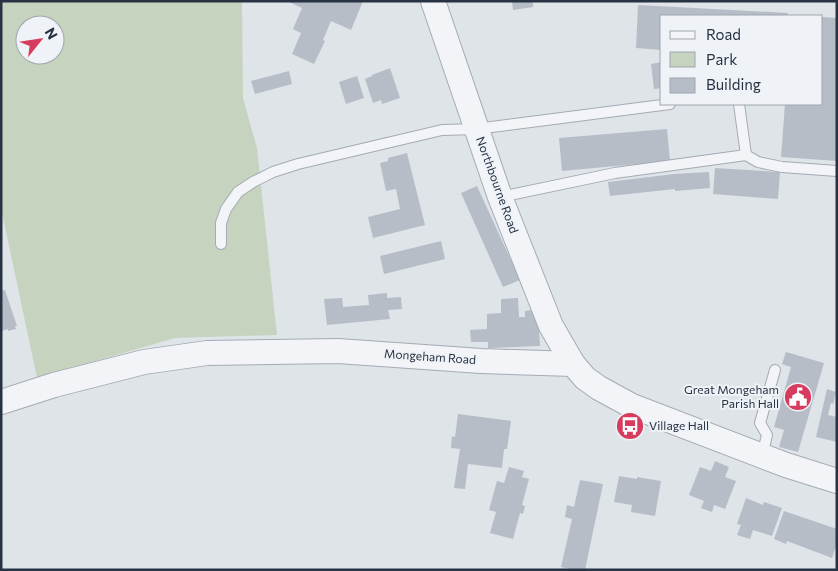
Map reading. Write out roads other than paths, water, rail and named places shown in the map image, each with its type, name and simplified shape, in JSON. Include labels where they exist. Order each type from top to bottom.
[{"type":"street","name":"Northbourne Road","points":[[433,1],[500,197],[552,326],[573,364]]},
{"type":"street","name":"Mongeham Road","points":[[1,402],[54,385],[144,362],[207,353],[338,351],[481,361],[573,364]]},
{"type":"street","points":[[573,364],[585,378],[599,388],[632,406],[786,465],[837,481]]},
{"type":"lane","points":[[221,244],[223,216],[238,192],[273,172],[298,164],[442,130],[476,129],[662,105]]},
{"type":"lane","points":[[739,105],[746,155]]},
{"type":"lane","points":[[500,197],[615,173],[746,155],[758,162],[782,167],[837,170]]},
{"type":"lane","points":[[762,456],[767,435],[760,423],[775,370]]},
{"type":"place","name":"Great Mongeham Parish Hall","points":[[798,397]]},
{"type":"place","name":"Village Hall","points":[[630,426]]}]
